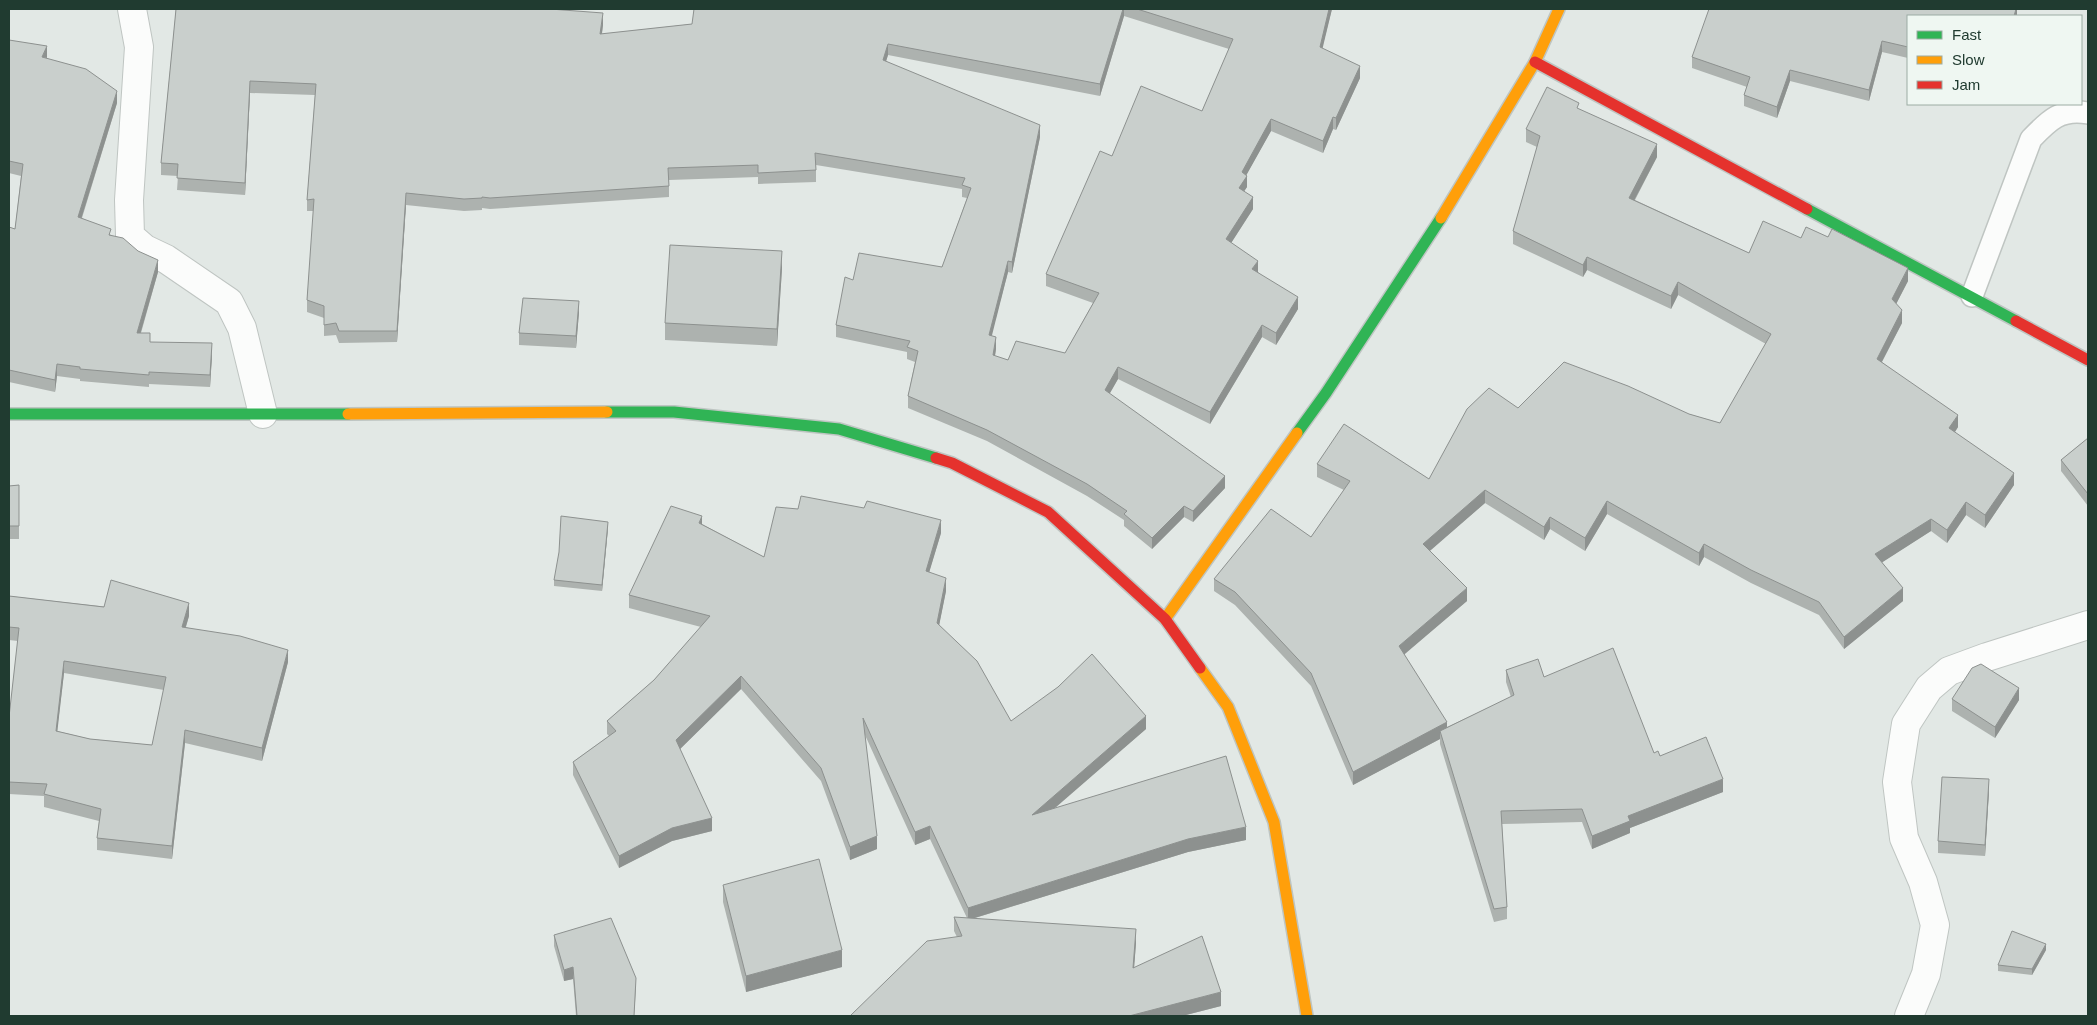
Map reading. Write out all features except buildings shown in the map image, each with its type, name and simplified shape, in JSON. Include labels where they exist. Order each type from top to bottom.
[{"type":"main road","points":[[1165,619],[1326,393],[1446,212],[1535,62],[1553,11]]},
{"type":"main road","points":[[1535,62],[2088,360]]},
{"type":"main road","points":[[9,414],[674,412],[839,429],[952,463],[1048,512],[1165,619],[1228,707],[1274,822],[1307,1016]]},
{"type":"street","points":[[132,9],[139,46],[129,200],[130,236],[145,249],[166,259],[229,302],[242,328],[263,414]]},
{"type":"street","points":[[1909,1016],[1926,974],[1935,925],[1923,882],[1904,838],[1897,782],[1906,724],[1929,688],[1949,671],[2088,625]]},
{"type":"lane","points":[[1972,296],[2031,139],[2050,119],[2076,111],[2088,113]]},
{"type":"traffic: fast","points":[[1807,209],[2016,321]]},
{"type":"traffic: fast","points":[[1297,433],[1326,393],[1441,218]]},
{"type":"traffic: fast","points":[[607,412],[674,412],[839,429],[936,458]]},
{"type":"traffic: fast","points":[[9,414],[348,414]]},
{"type":"traffic: slow","points":[[1441,218],[1535,62],[1559,9]]},
{"type":"traffic: slow","points":[[348,414],[607,412]]},
{"type":"traffic: slow","points":[[1165,619],[1297,433]]},
{"type":"traffic: slow","points":[[1200,668],[1228,707],[1274,822],[1307,1016]]},
{"type":"traffic: jam","points":[[1535,62],[1807,209]]},
{"type":"traffic: jam","points":[[2016,321],[2088,360]]},
{"type":"traffic: jam","points":[[936,458],[952,463],[1048,512],[1165,619],[1200,668]]}]
